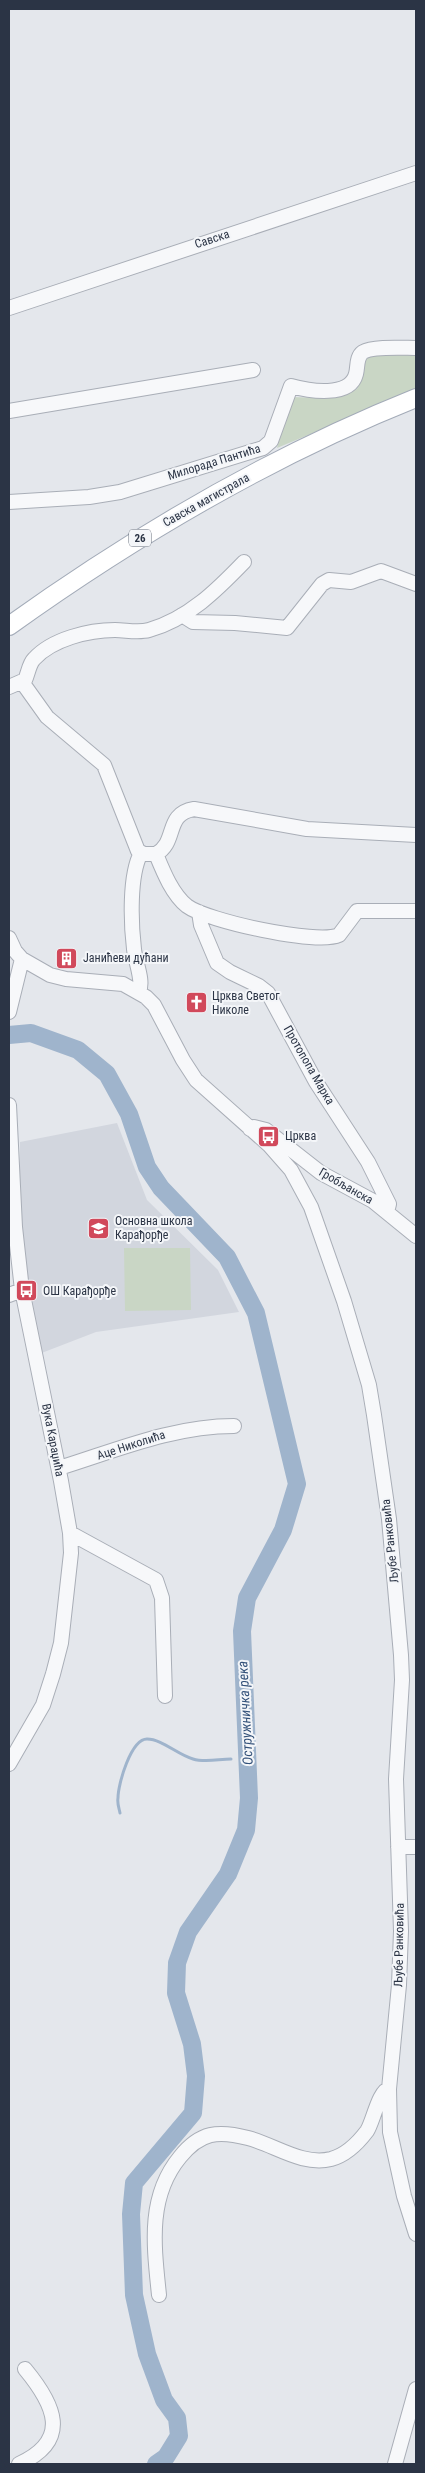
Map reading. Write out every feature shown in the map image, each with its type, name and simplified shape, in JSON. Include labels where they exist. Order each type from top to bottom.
[{"type":"main road","name":"Савска магистрала","points":[[9,626],[141,537],[278,460],[369,417],[416,398]]},
{"type":"street","name":"Савска","points":[[9,308],[416,172]]},
{"type":"street","name":"Милорада Пантића","points":[[9,502],[89,497],[120,492],[263,448],[271,441],[291,386],[322,390],[346,386],[354,380],[359,357],[362,353],[370,349],[416,348]]},
{"type":"street","points":[[9,412],[253,370]]},
{"type":"street","points":[[244,562],[209,597],[182,615],[148,630],[102,630],[77,635],[54,646],[33,660],[15,685],[47,717],[104,765],[136,847],[141,853],[156,854],[167,844],[176,818],[186,811],[194,809],[307,829],[416,835]]},
{"type":"street","points":[[182,615],[193,622],[235,623],[287,628],[318,588],[329,580],[351,582],[381,571],[416,584]]},
{"type":"street","points":[[139,991],[140,983],[134,951],[133,919],[135,870],[141,853]]},
{"type":"street","points":[[156,854],[178,896],[186,906],[199,912],[269,930],[322,938],[339,935],[357,910],[416,911]]},
{"type":"street","name":"Протопопа Марка","points":[[199,912],[212,954],[217,963],[268,993],[316,1082],[368,1162],[389,1204],[387,1212]]},
{"type":"street","points":[[9,939],[22,959],[9,1012]]},
{"type":"street","name":"Љубе Ранковића","points":[[22,959],[50,975],[66,979],[123,984],[139,991],[154,1006],[196,1080],[281,1158],[305,1194],[344,1301],[369,1385],[388,1519],[400,1654],[402,1680],[396,1779],[401,1940],[389,2089],[390,2132],[394,2155],[416,2234]]},
{"type":"street","name":"Вука Караџића","points":[[9,1105],[11,1163],[22,1290],[70,1533],[70,1552],[61,1643],[53,1674],[43,1704],[9,1764]]},
{"type":"street","name":"Гробљанска","points":[[250,1129],[254,1126],[266,1130],[322,1174],[365,1196],[416,1236]]},
{"type":"street","points":[[9,1294],[22,1290]]},
{"type":"street","name":"Аце Николића","points":[[58,1468],[151,1437],[192,1429],[234,1426]]},
{"type":"street","points":[[70,1533],[156,1580],[162,1598],[165,1696]]},
{"type":"street","points":[[398,1847],[416,1847]]},
{"type":"street","points":[[159,2295],[154,2246],[161,2186],[171,2167],[193,2143],[207,2134],[237,2136],[257,2140],[308,2160],[330,2159],[352,2148],[367,2130],[383,2093],[389,2089]]},
{"type":"street","points":[[19,2464],[35,2457],[46,2447],[52,2436],[52,2422],[46,2398],[24,2368]]},
{"type":"street","points":[[394,2464],[416,2389]]},
{"type":"shaded area","name":"Основна школа Карађорђе","points":[[117,1123],[147,1200],[218,1270],[239,1312],[96,1332],[39,1354],[25,1270],[20,1211],[20,1142]]},
{"type":"green space","points":[[371,352],[416,354],[416,390],[277,448],[291,397],[323,398],[328,394],[357,389],[363,365]]},
{"type":"green space","points":[[124,1248],[190,1248],[191,1310],[125,1311]]},
{"type":"waterway","name":"Остружничка река","points":[[9,1035],[31,1033],[78,1050],[107,1074],[129,1114],[147,1167],[161,1188],[227,1257],[256,1313],[297,1484],[283,1530],[247,1598],[242,1631],[249,1798],[246,1830],[228,1874],[188,1932],[177,1963],[176,1993],[192,2044],[196,2076],[193,2113],[134,2183],[131,2214],[134,2295],[147,2354],[164,2400],[177,2418],[179,2436],[166,2457],[156,2464]]},
{"type":"waterway","points":[[120,1813],[118,1800],[123,1773],[131,1754],[141,1741],[153,1740],[187,1757],[198,1760],[231,1759]]},
{"type":"place","name":"Јанићеви дућани","points":[[67,958]]},
{"type":"place","name":"Црква Светог Николе","points":[[196,1003]]},
{"type":"place","name":"Црква","points":[[269,1136]]},
{"type":"place","name":"Основна школа Карађорђе","points":[[99,1228]]},
{"type":"place","name":"ОШ Карађорђе","points":[[27,1291]]}]
